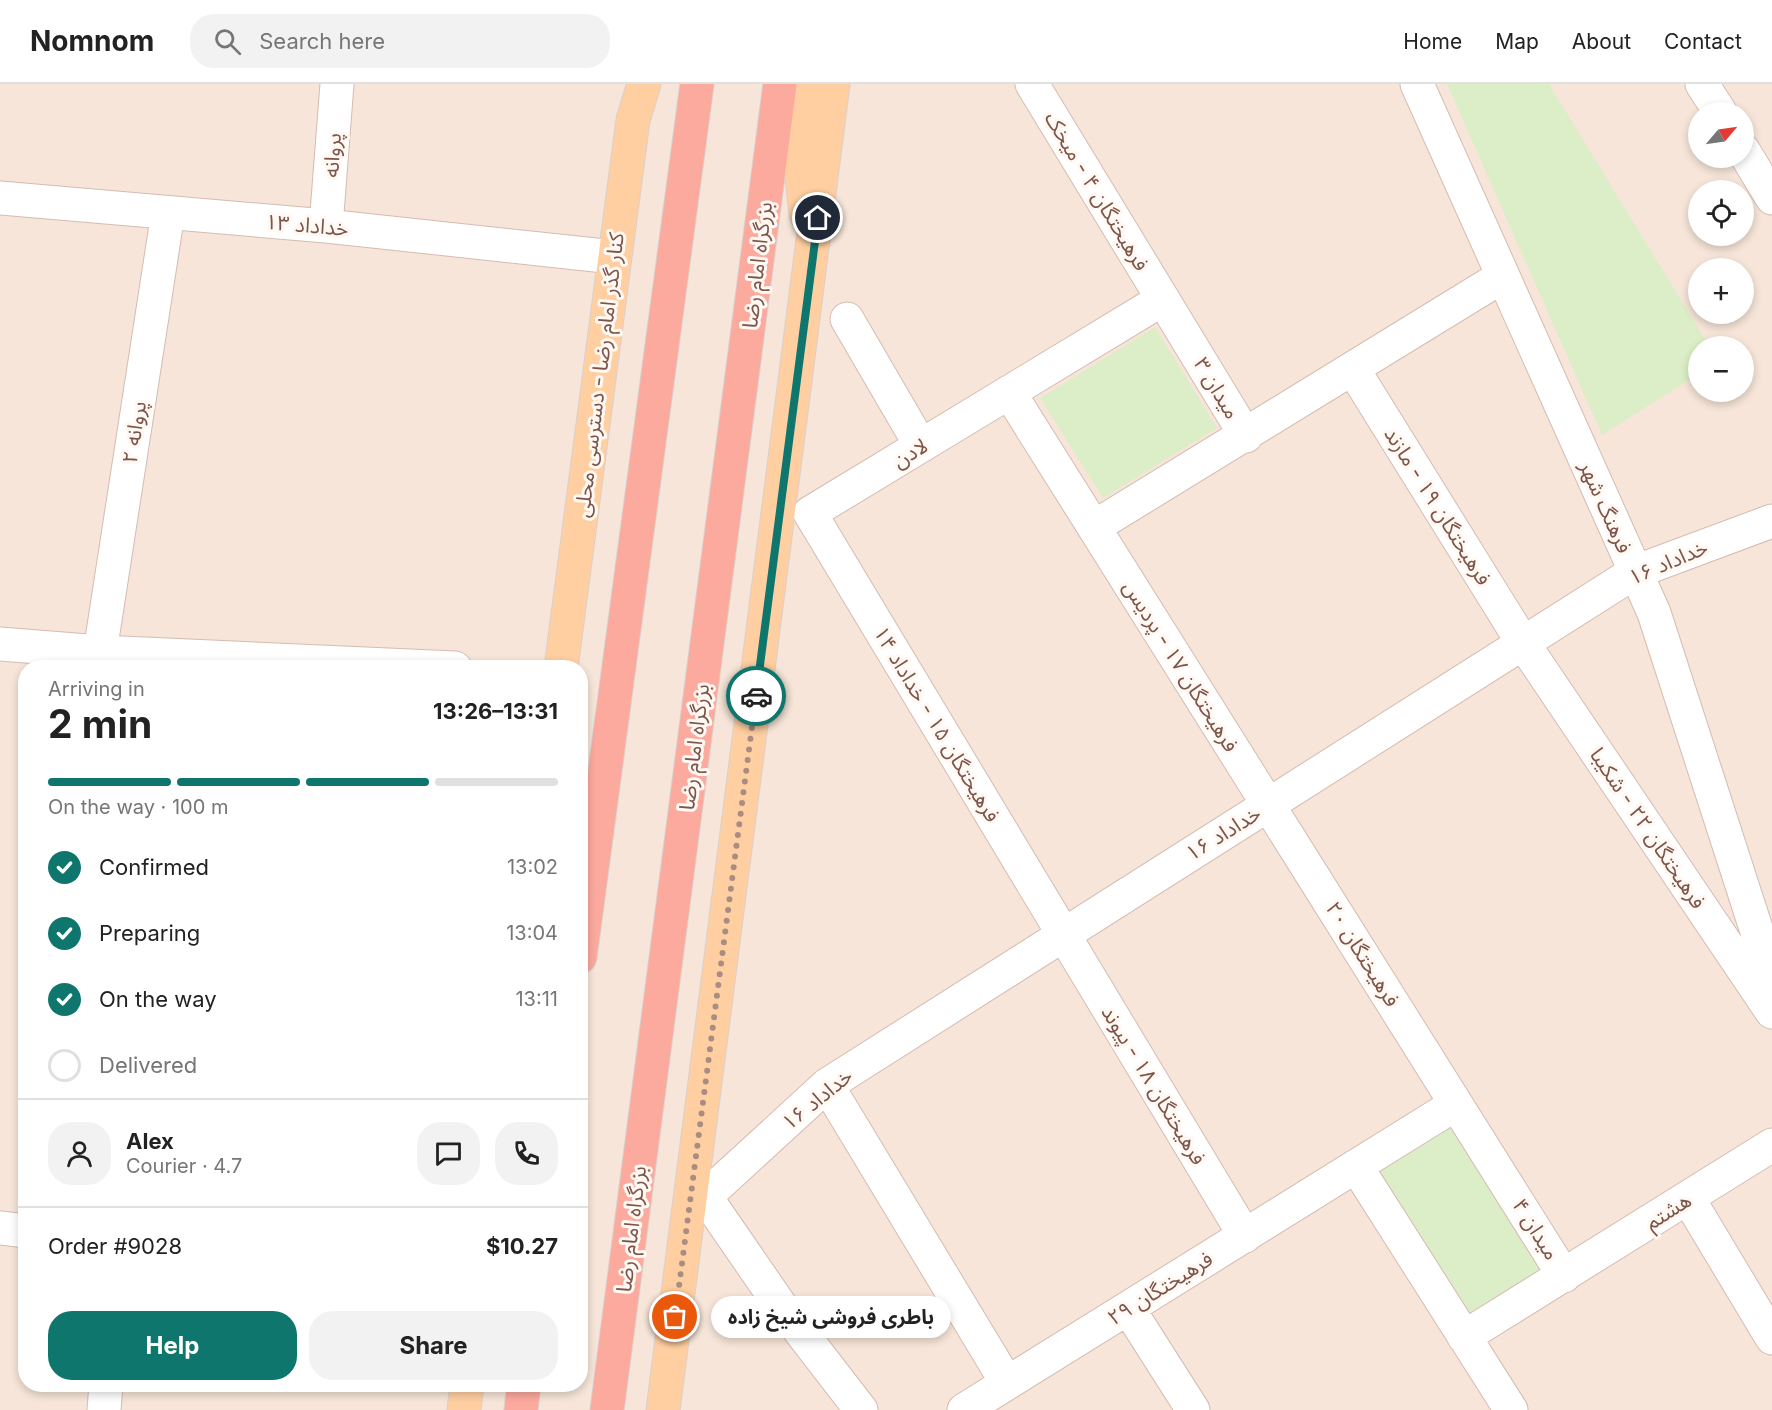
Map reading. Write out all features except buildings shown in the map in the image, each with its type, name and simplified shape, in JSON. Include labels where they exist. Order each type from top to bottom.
[{"type":"highway","points":[[588,897],[697,84]]},
{"type":"highway","name":"بزرگراه امام رضا","points":[[607,1410],[780,84]]},
{"type":"main road","name":"کنار گذر امام رضا - دسترسی محلی","points":[[562,660],[633,120],[644,84]]},
{"type":"main road","points":[[807,84],[800,158],[813,260]]},
{"type":"main road","points":[[663,1410],[700,1188],[834,84]]},
{"type":"main road","points":[[464,1410],[466,1392]]},
{"type":"street","name":"پروانه","points":[[326,226],[337,84]]},
{"type":"street","name":"فرهیختگان ۴ - میخک","points":[[1032,84],[1163,299]]},
{"type":"street","name":"فرهنگ شهر","points":[[1417,84],[1654,613],[1676,674],[1772,978]]},
{"type":"street","points":[[1702,84],[1714,102]]},
{"type":"street","points":[[1754,168],[1772,198]]},
{"type":"street","name":"خداداد ۱۳","points":[[0,198],[326,226],[614,257]]},
{"type":"street","name":"پروانه ۲","points":[[100,652],[168,213]]},
{"type":"street","points":[[1246,435],[1503,276]]},
{"type":"street","points":[[1094,527],[1009,392],[1163,299]]},
{"type":"street","name":"میدان ۳","points":[[1094,527],[1246,435],[1163,299]]},
{"type":"street","points":[[847,320],[921,446]]},
{"type":"street","name":"فرهیختگان ۱۹ - مازند","points":[[1353,369],[1523,643]]},
{"type":"street","name":"لادن","points":[[810,513],[1009,392]]},
{"type":"street","name":"فرهیختگان ۱۵ - خداداد ۱۴","points":[[810,513],[1064,935]]},
{"type":"street","name":"خداداد ۱۶","points":[[700,1188],[827,1085],[1635,572],[1772,521]]},
{"type":"street","name":"فرهیختگان ۱۷ - پردیس","points":[[1094,527],[1269,805]]},
{"type":"street","name":"فرهیختگان ۲۲ - شکیبا","points":[[1523,643],[1772,1012]]},
{"type":"street","points":[[0,644],[100,652],[278,660]]},
{"type":"street","name":"فرهیختگان ۲۰","points":[[1269,805],[1456,1104]]},
{"type":"street","name":"فرهیختگان ۱۸ - پیوند","points":[[1064,935],[1245,1236]]},
{"type":"street","points":[[827,1085],[1007,1383]]},
{"type":"street","points":[[1456,1104],[1356,1166],[1511,1410]]},
{"type":"street","name":"میدان ۴","points":[[1456,1104],[1564,1276],[1464,1337]]},
{"type":"street","name":"هشتم","points":[[1564,1276],[1772,1145]]},
{"type":"street","name":"فرهیختگان ۲۹","points":[[964,1410],[1356,1166]]},
{"type":"street","points":[[700,1188],[780,1305],[861,1410]]},
{"type":"street","points":[[1688,1198],[1772,1338]]},
{"type":"street","points":[[0,1228],[18,1230]]},
{"type":"street","points":[[1128,1308],[1194,1410]]},
{"type":"street","points":[[104,1410],[105,1392]]},
{"type":"shaded area","points":[[0,84],[1772,84],[1772,1410],[0,1410]]},
{"type":"green space","points":[[1447,84],[1549,84],[1688,312],[1688,324],[1696,324],[1703,336],[1688,336],[1688,380],[1602,435]]},
{"type":"green space","points":[[1155,327],[1217,428],[1103,498],[1040,398]]},
{"type":"green space","points":[[1450,1123],[1543,1269],[1468,1314],[1377,1169]]},
{"type":"way so far","points":[[675,1317],[756,696]]},
{"type":"place","name":"باطری فروشی شیخ زاده","points":[[675,1317]]},
{"type":"route","points":[[756,696],[818,218]]}]
